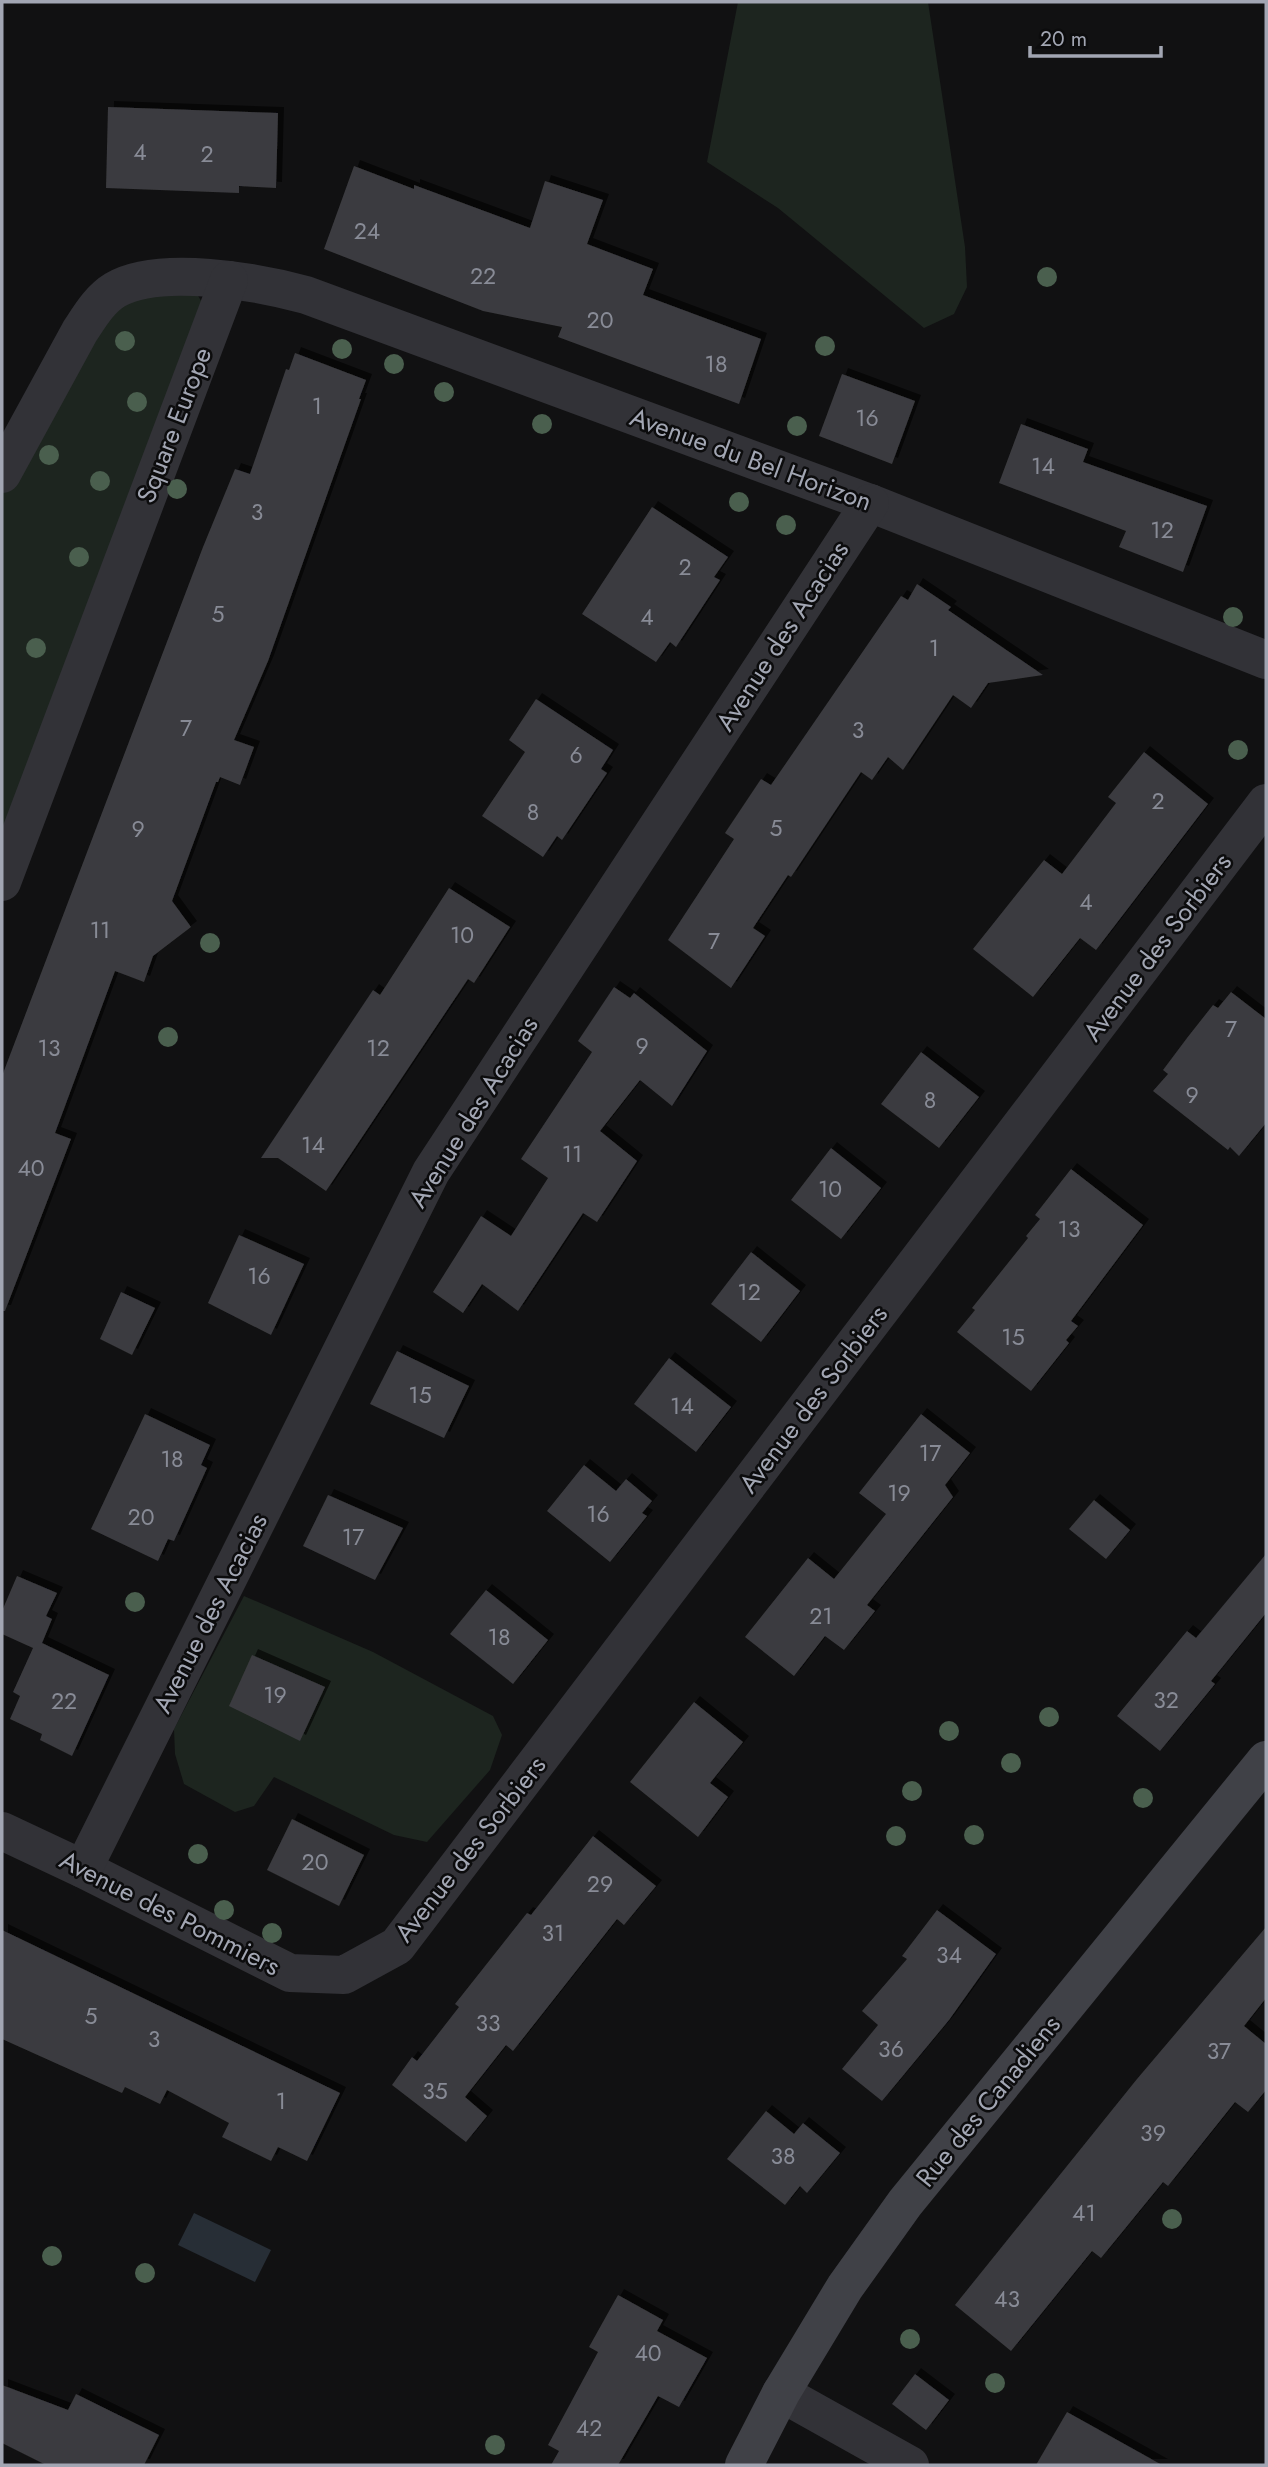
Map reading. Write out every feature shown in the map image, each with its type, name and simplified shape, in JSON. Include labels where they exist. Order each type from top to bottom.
[{"type":"street","points":[[2,474],[80,331],[95,309],[114,290],[134,282],[157,279],[229,280]]},
{"type":"street","name":"Avenue du Bel Horizon","points":[[229,280],[271,285],[306,295],[870,503],[1266,660]]},
{"type":"street","name":"Square Europe","points":[[2,882],[229,280]]},
{"type":"street","name":"Avenue des Acacias","points":[[83,1869],[431,1172],[870,503]]},
{"type":"street","name":"Avenue des Sorbiers","points":[[344,1975],[397,1946],[1266,803]]},
{"type":"street","name":"Rue des Canadiens","points":[[744,2465],[781,2393],[845,2287],[905,2203],[1266,1760]]},
{"type":"street","name":"Avenue des Pommiers","points":[[2,1831],[290,1973],[344,1975]]},
{"type":"street","points":[[781,2393],[910,2465]]},
{"type":"shaded area","points":[[738,2],[928,2],[965,247],[967,287],[954,314],[924,328],[778,208],[707,162]]},
{"type":"shaded area","points":[[188,278],[213,322],[2,882],[2,472],[95,309]]},
{"type":"shaded area","points":[[244,1596],[373,1652],[493,1716],[502,1735],[490,1770],[427,1842],[394,1835],[274,1777],[254,1806],[235,1812],[184,1784],[175,1754],[174,1729]]},
{"type":"shaded area","points":[[194,2213],[271,2250],[255,2282],[178,2245]]},
{"type":"building","points":[[108,107],[278,113],[276,188],[239,186],[239,193],[106,188]]},
{"type":"building","points":[[354,166],[530,228],[545,181],[603,200],[587,244],[653,269],[643,295],[761,339],[739,404],[558,337],[562,327],[483,311],[324,249]]},
{"type":"building","points":[[295,353],[366,380],[361,399],[268,661],[234,740],[254,747],[240,785],[220,777],[216,782],[172,901],[191,927],[153,956],[144,982],[115,971],[55,1133],[71,1139],[5,1311],[2,1311],[2,1076],[203,547],[235,469],[250,474],[286,369],[289,370]]},
{"type":"building","points":[[842,374],[915,401],[892,464],[819,436]]},
{"type":"building","points":[[1021,424],[1088,449],[1083,462],[1207,506],[1183,572],[1119,547],[1126,531],[999,483]]},
{"type":"building","points":[[652,507],[728,557],[714,577],[720,580],[676,647],[670,642],[656,662],[582,614]]},
{"type":"building","points":[[917,584],[951,607],[948,610],[1043,675],[988,683],[971,708],[953,695],[903,770],[888,757],[872,780],[861,772],[791,877],[788,875],[753,928],[765,936],[731,988],[668,940],[734,839],[725,833],[761,779],[771,785],[901,596],[908,600]]},
{"type":"building","points":[[536,699],[613,750],[601,769],[607,773],[562,840],[557,836],[543,857],[482,816],[525,752],[509,740]]},
{"type":"building","points":[[1144,752],[1208,804],[1096,950],[1080,938],[1033,997],[973,949],[1044,860],[1062,874],[1116,803],[1108,797]]},
{"type":"building","points":[[449,888],[510,927],[474,983],[468,979],[326,1191],[278,1158],[261,1158],[373,990],[380,995]]},
{"type":"building","points":[[614,987],[630,998],[634,993],[707,1051],[672,1106],[640,1080],[600,1131],[637,1161],[597,1222],[583,1213],[518,1311],[482,1284],[463,1313],[433,1292],[481,1216],[511,1236],[548,1178],[521,1159],[592,1052],[578,1041]]},
{"type":"building","points":[[1231,992],[1266,1019],[1266,1123],[1239,1156],[1153,1091],[1168,1074],[1163,1070],[1213,1005],[1218,1008]]},
{"type":"building","points":[[921,1052],[979,1097],[939,1148],[881,1104]]},
{"type":"building","points":[[831,1148],[881,1188],[841,1239],[791,1200]]},
{"type":"building","points":[[1071,1169],[1143,1225],[1071,1321],[1078,1326],[1066,1340],[1069,1343],[1031,1391],[957,1332],[975,1310],[972,1308],[1028,1238],[1026,1236],[1040,1219],[1035,1215]]},
{"type":"building","points":[[239,1235],[304,1264],[271,1335],[208,1303]]},
{"type":"building","points":[[751,1252],[800,1291],[761,1342],[711,1304]]},
{"type":"building","points":[[121,1292],[155,1308],[132,1355],[100,1339]]},
{"type":"building","points":[[397,1351],[469,1386],[444,1438],[370,1404]]},
{"type":"building","points":[[669,1358],[731,1407],[696,1452],[634,1404]]},
{"type":"building","points":[[145,1414],[210,1445],[201,1465],[207,1468],[174,1541],[168,1539],[158,1561],[91,1529]]},
{"type":"building","points":[[921,1414],[970,1453],[945,1485],[953,1497],[867,1605],[875,1611],[844,1650],[825,1636],[794,1676],[745,1637],[808,1558],[834,1579],[886,1514],[859,1493]]},
{"type":"building","points":[[584,1465],[616,1491],[626,1479],[652,1501],[642,1513],[647,1516],[610,1562],[547,1511]]},
{"type":"building","points":[[328,1495],[403,1528],[375,1580],[303,1546]]},
{"type":"building","points":[[1094,1500],[1130,1530],[1106,1559],[1069,1529]]},
{"type":"building","points":[[1266,1554],[1266,1613],[1211,1681],[1215,1684],[1160,1751],[1117,1716],[1187,1631],[1196,1638]]},
{"type":"building","points":[[17,1576],[57,1593],[46,1616],[52,1619],[42,1643],[109,1675],[72,1756],[40,1740],[42,1734],[10,1719],[20,1696],[13,1692],[33,1648],[2,1634],[2,1611]]},
{"type":"building","points":[[486,1590],[548,1640],[513,1684],[450,1634]]},
{"type":"building","points":[[252,1655],[325,1687],[300,1741],[229,1706]]},
{"type":"building","points":[[694,1702],[743,1742],[710,1783],[728,1797],[698,1837],[630,1782]]},
{"type":"building","points":[[292,1819],[364,1855],[339,1906],[267,1870]]},
{"type":"building","points":[[593,1836],[656,1886],[624,1925],[617,1919],[513,2051],[506,2045],[465,2097],[487,2116],[466,2142],[392,2085],[412,2057],[417,2061],[459,2007],[455,2004],[527,1913],[531,1915]]},
{"type":"building","points":[[937,1910],[996,1954],[949,2020],[882,2101],[842,2069],[878,2025],[862,2011],[907,1959],[902,1956]]},
{"type":"building","points":[[1266,1927],[1266,1998],[1244,2026],[1266,2044],[1266,2090],[1248,2112],[1235,2102],[1168,2186],[1163,2182],[1101,2258],[1092,2251],[1011,2351],[955,2305],[1137,2079]]},
{"type":"building","points":[[2,1930],[340,2093],[307,2161],[278,2147],[271,2161],[222,2137],[229,2123],[167,2090],[160,2104],[125,2087],[122,2093],[2,2039]]},
{"type":"building","points":[[766,2111],[794,2134],[803,2123],[840,2153],[807,2193],[800,2186],[785,2205],[727,2159]]},
{"type":"building","points":[[618,2295],[663,2320],[657,2331],[707,2358],[679,2407],[658,2396],[618,2465],[551,2465],[559,2451],[548,2445],[598,2352],[589,2347]]},
{"type":"building","points":[[915,2374],[949,2400],[926,2430],[892,2404]]},
{"type":"building","points":[[2,2385],[68,2410],[76,2394],[159,2435],[144,2465],[46,2465],[2,2443]]},
{"type":"building","points":[[1067,2412],[1162,2465],[1036,2465]]}]
